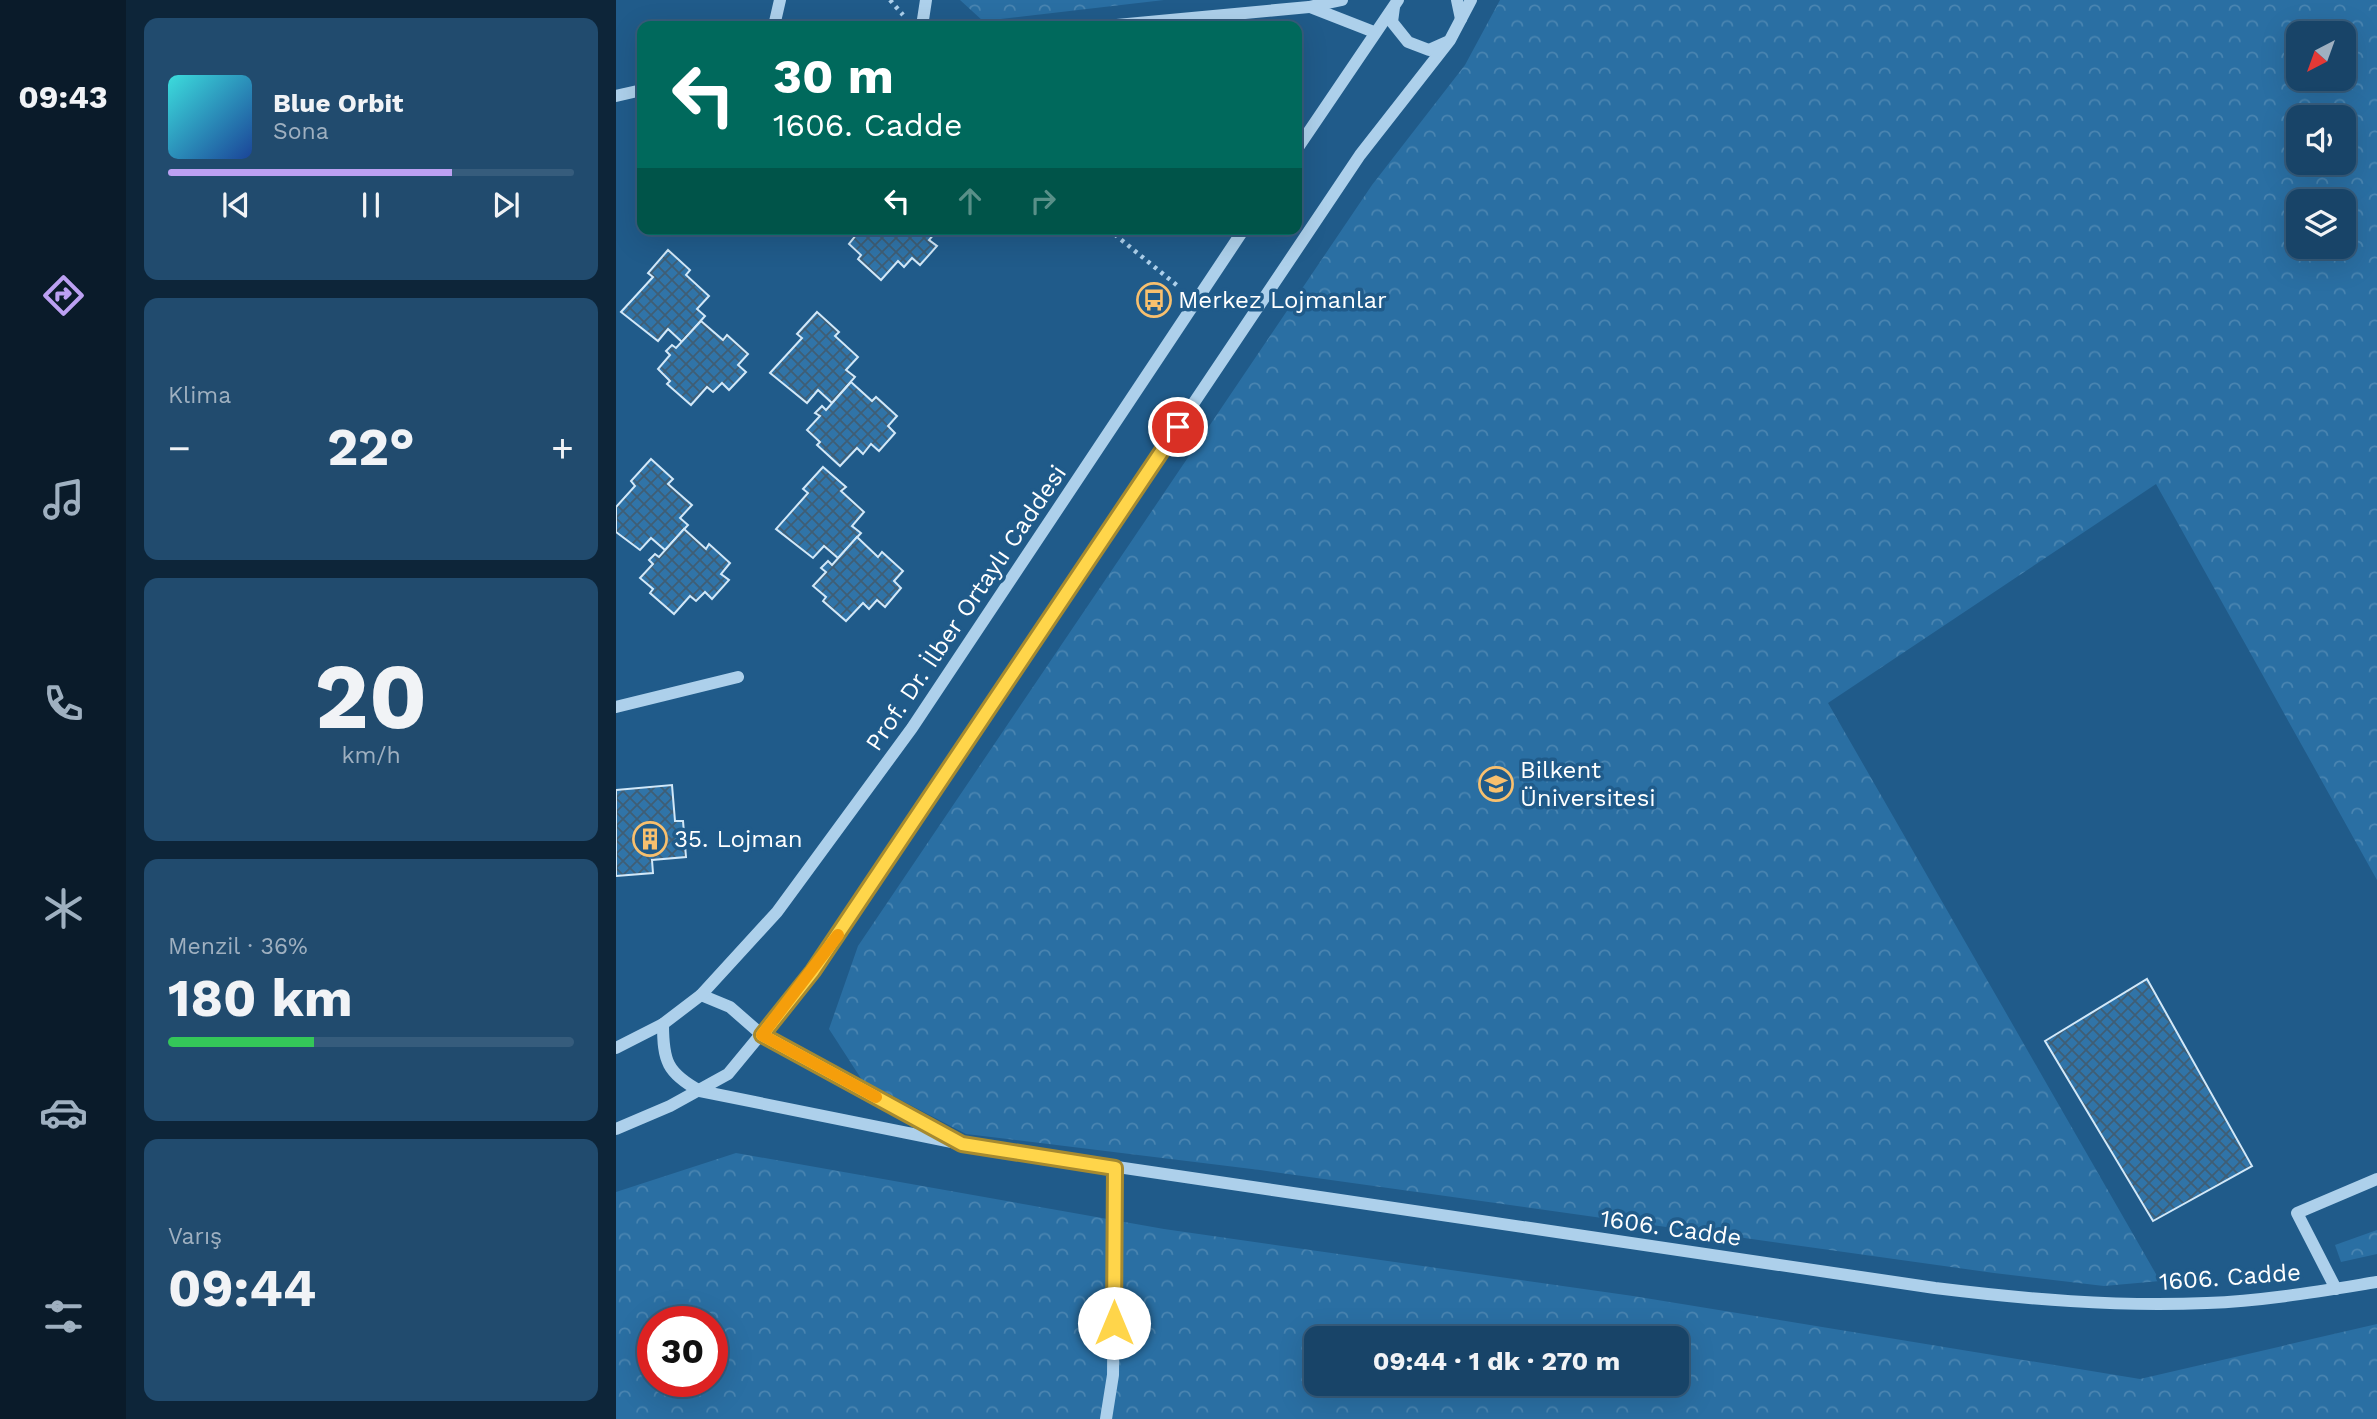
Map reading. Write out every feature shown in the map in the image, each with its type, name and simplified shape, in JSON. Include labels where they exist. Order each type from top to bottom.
[{"type":"street","points":[[775,21],[780,0]]},
{"type":"street","points":[[923,21],[926,0]]},
{"type":"street","points":[[1159,21],[1309,7],[1342,0]]},
{"type":"street","points":[[1457,0],[1461,19]]},
{"type":"street","points":[[616,1129],[699,1091],[728,1074],[813,971],[1360,155],[1450,40],[1471,0]]},
{"type":"street","points":[[1396,2],[1392,22],[1408,42],[1429,50],[1450,40]]},
{"type":"street","points":[[1302,141],[1396,2]]},
{"type":"street","points":[[1309,7],[1374,32]]},
{"type":"street","points":[[616,96],[637,91]]},
{"type":"street","name":"Prof. Dr. İlber Ortaylı Caddesi","points":[[616,1048],[663,1024],[701,995],[778,912],[912,729],[1240,235]]},
{"type":"street","points":[[616,707],[738,677]]},
{"type":"street","points":[[701,995],[730,1007],[762,1035]]},
{"type":"street","points":[[663,1024],[663,1054],[676,1078],[699,1091]]},
{"type":"street","name":"1606. Cadde","points":[[762,1035],[962,1144]]},
{"type":"street","name":"1606. Cadde","points":[[699,1091],[962,1144],[1115,1168],[2033,1300],[2208,1303],[2377,1282]]},
{"type":"street","points":[[1106,1419],[1113,1375],[1115,1168]]},
{"type":"street","points":[[2336,1289],[2297,1213],[2377,1179]]},
{"type":"path","points":[[1115,235],[1196,300]]},
{"type":"green space","points":[[960,0],[1164,0],[983,21]]},
{"type":"green space","points":[[1500,0],[2377,0],[2377,880],[2156,484],[1828,703],[2160,1281],[2104,1286],[1994,1273],[1260,1170],[966,1134],[862,1080],[829,1029],[858,946],[1372,185],[1465,65]]},
{"type":"green space","points":[[736,1153],[1164,1229],[1633,1296],[2140,1379],[2377,1324],[2377,1419],[616,1419],[616,1192]]},
{"type":"green space","points":[[2377,1230],[2377,1254],[2341,1262],[2335,1245]]},
{"type":"building","points":[[856,235],[933,235],[929,240],[937,246],[920,265],[912,258],[904,267],[898,261],[881,280],[858,259],[861,255],[849,244]]},
{"type":"building","points":[[668,250],[690,270],[686,275],[709,296],[697,309],[705,316],[682,342],[668,329],[658,341],[621,312],[653,277],[648,273]]},
{"type":"building","points":[[817,312],[839,332],[835,336],[858,357],[846,370],[855,377],[832,403],[818,390],[807,403],[770,373],[802,338],[797,334]]},
{"type":"building","points":[[701,321],[723,340],[727,335],[748,354],[738,365],[746,372],[729,390],[722,383],[713,392],[707,387],[691,405],[667,384],[670,381],[658,369],[670,355],[666,351],[672,345],[676,348]]},
{"type":"building","points":[[851,382],[872,401],[876,397],[897,416],[888,426],[895,433],[879,451],[871,444],[863,454],[857,448],[840,466],[817,445],[820,442],[807,430],[820,416],[815,413],[822,406],[826,410]]},
{"type":"building","points":[[651,459],[673,479],[668,484],[692,505],[680,518],[688,525],[665,550],[651,538],[640,550],[616,532],[616,507],[635,486],[631,481]]},
{"type":"building","points":[[823,467],[846,487],[841,491],[864,512],[852,526],[861,533],[838,558],[824,546],[813,558],[776,529],[808,493],[803,489]]},
{"type":"building","points":[[684,529],[706,549],[709,544],[730,563],[721,574],[729,580],[712,599],[705,592],[696,601],[690,596],[674,614],[650,593],[653,589],[640,578],[653,564],[649,560],[655,554],[659,557]]},
{"type":"building","points":[[857,537],[878,557],[882,552],[903,571],[894,581],[901,588],[885,607],[877,600],[869,609],[863,603],[846,621],[823,601],[826,597],[813,586],[826,572],[821,568],[828,561],[832,565]]},
{"type":"building","name":"35. Lojman","points":[[672,785],[675,821],[683,821],[686,857],[652,860],[653,873],[616,876],[616,790]]},
{"type":"building","points":[[2147,979],[2252,1166],[2153,1221],[2045,1041]]},
{"type":"slow traffic","points":[[838,935],[762,1035],[876,1097]]},
{"type":"place","name":"Merkez Lojmanlar","points":[[1154,300]]},
{"type":"place","name":"Bilkent Üniversitesi","points":[[1496,784]]},
{"type":"place","name":"35. Lojman","points":[[650,839]]},
{"type":"route","points":[[1114,1323],[1115,1168],[962,1144],[762,1035],[813,971],[1178,427]]}]
